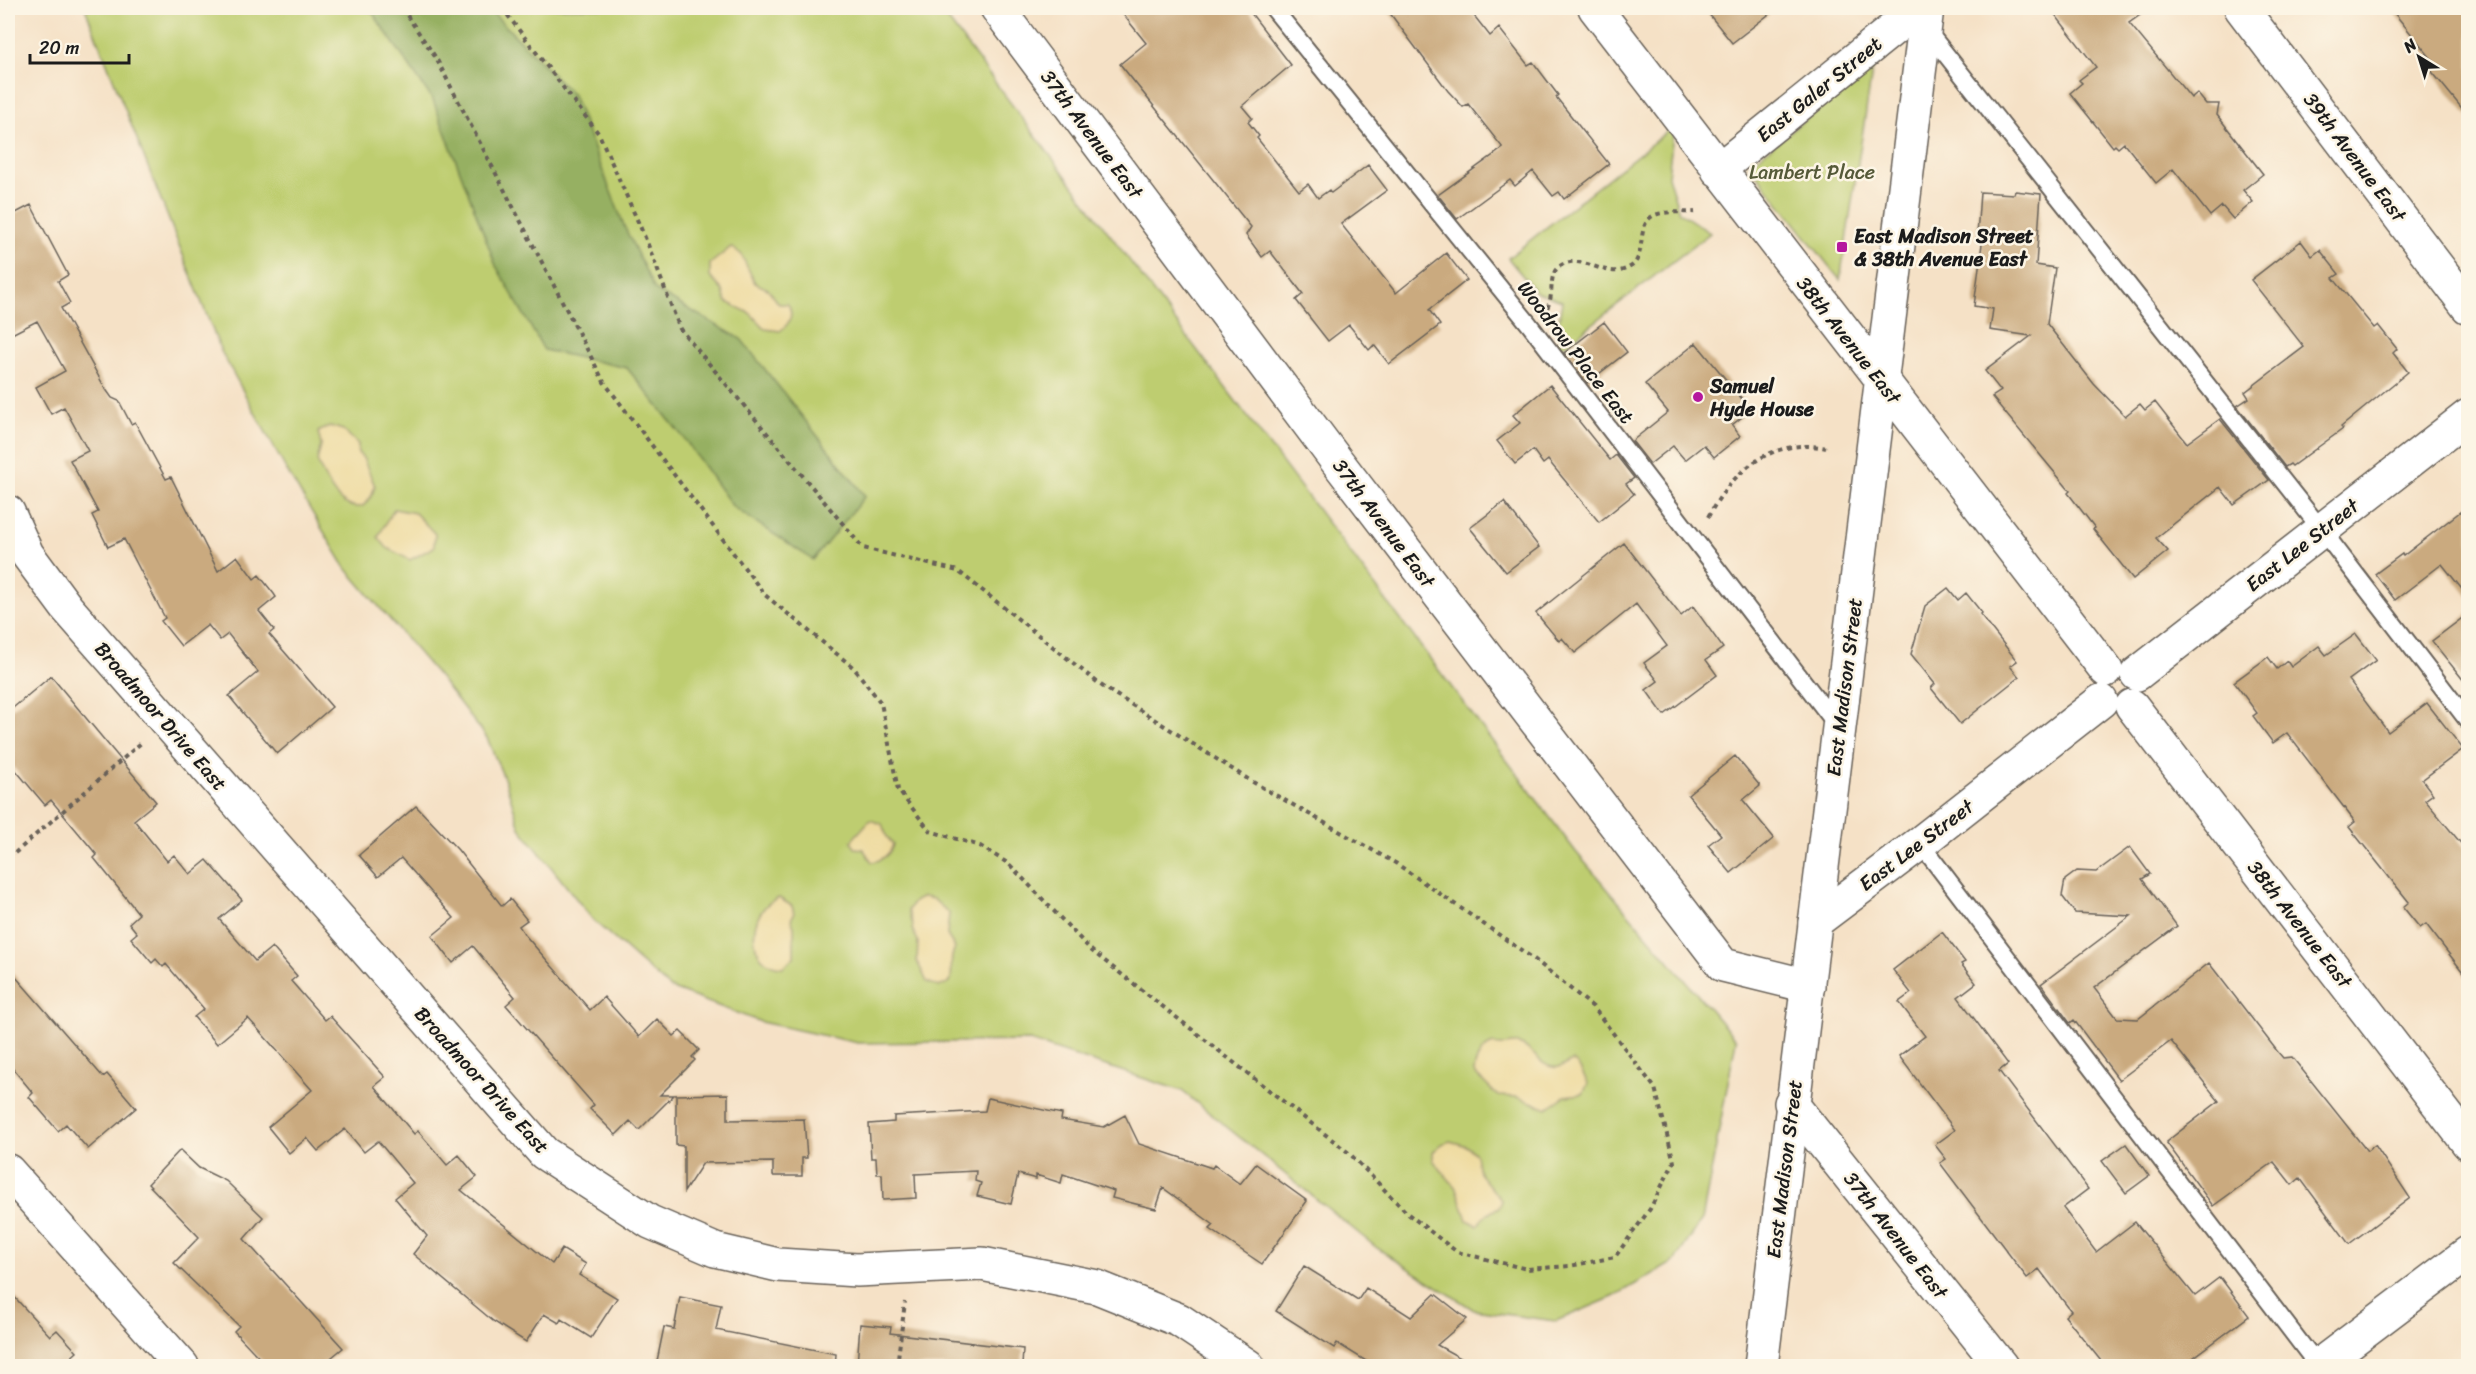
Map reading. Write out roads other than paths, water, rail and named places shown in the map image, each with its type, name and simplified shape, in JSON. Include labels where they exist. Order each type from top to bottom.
[{"type":"street","name":"37th Avenue East","points":[[997,8],[1343,469],[1722,965],[1808,986]]},
{"type":"street","name":"38th Avenue East","points":[[1595,8],[2469,1143]]},
{"type":"street","name":"39th Avenue East","points":[[2241,8],[2469,307]]},
{"type":"street","name":"East Madison Street","points":[[1761,1366],[1924,14]]},
{"type":"street","name":"East Galer Street","points":[[1718,170],[1924,14]]},
{"type":"street","name":"East Lee Street","points":[[1815,922],[2469,416]]},
{"type":"street","name":"Broadmoor Drive East","points":[[8,512],[27,554],[67,608],[544,1153],[650,1222],[715,1250],[777,1265],[857,1270],[982,1264],[1097,1287],[1179,1320],[1248,1366]]},
{"type":"street","name":"37th Avenue East","points":[[1791,1103],[2001,1366]]},
{"type":"street","points":[[8,1171],[182,1366]]},
{"type":"street","points":[[2318,1366],[2469,1253]]},
{"type":"lane","name":"Woodrow Place East","points":[[1273,8],[1529,324],[1839,729]]},
{"type":"lane","points":[[1924,14],[2469,721]]},
{"type":"lane","points":[[1920,843],[2318,1366]]},
{"type":"place","name":"East Madison Street & 38th Avenue East","points":[[1842,247]]},
{"type":"place","name":"Samuel Hyde House","points":[[1698,397]]},
{"type":"park label","name":"Lambert Place","points":[[1812,172]]}]
